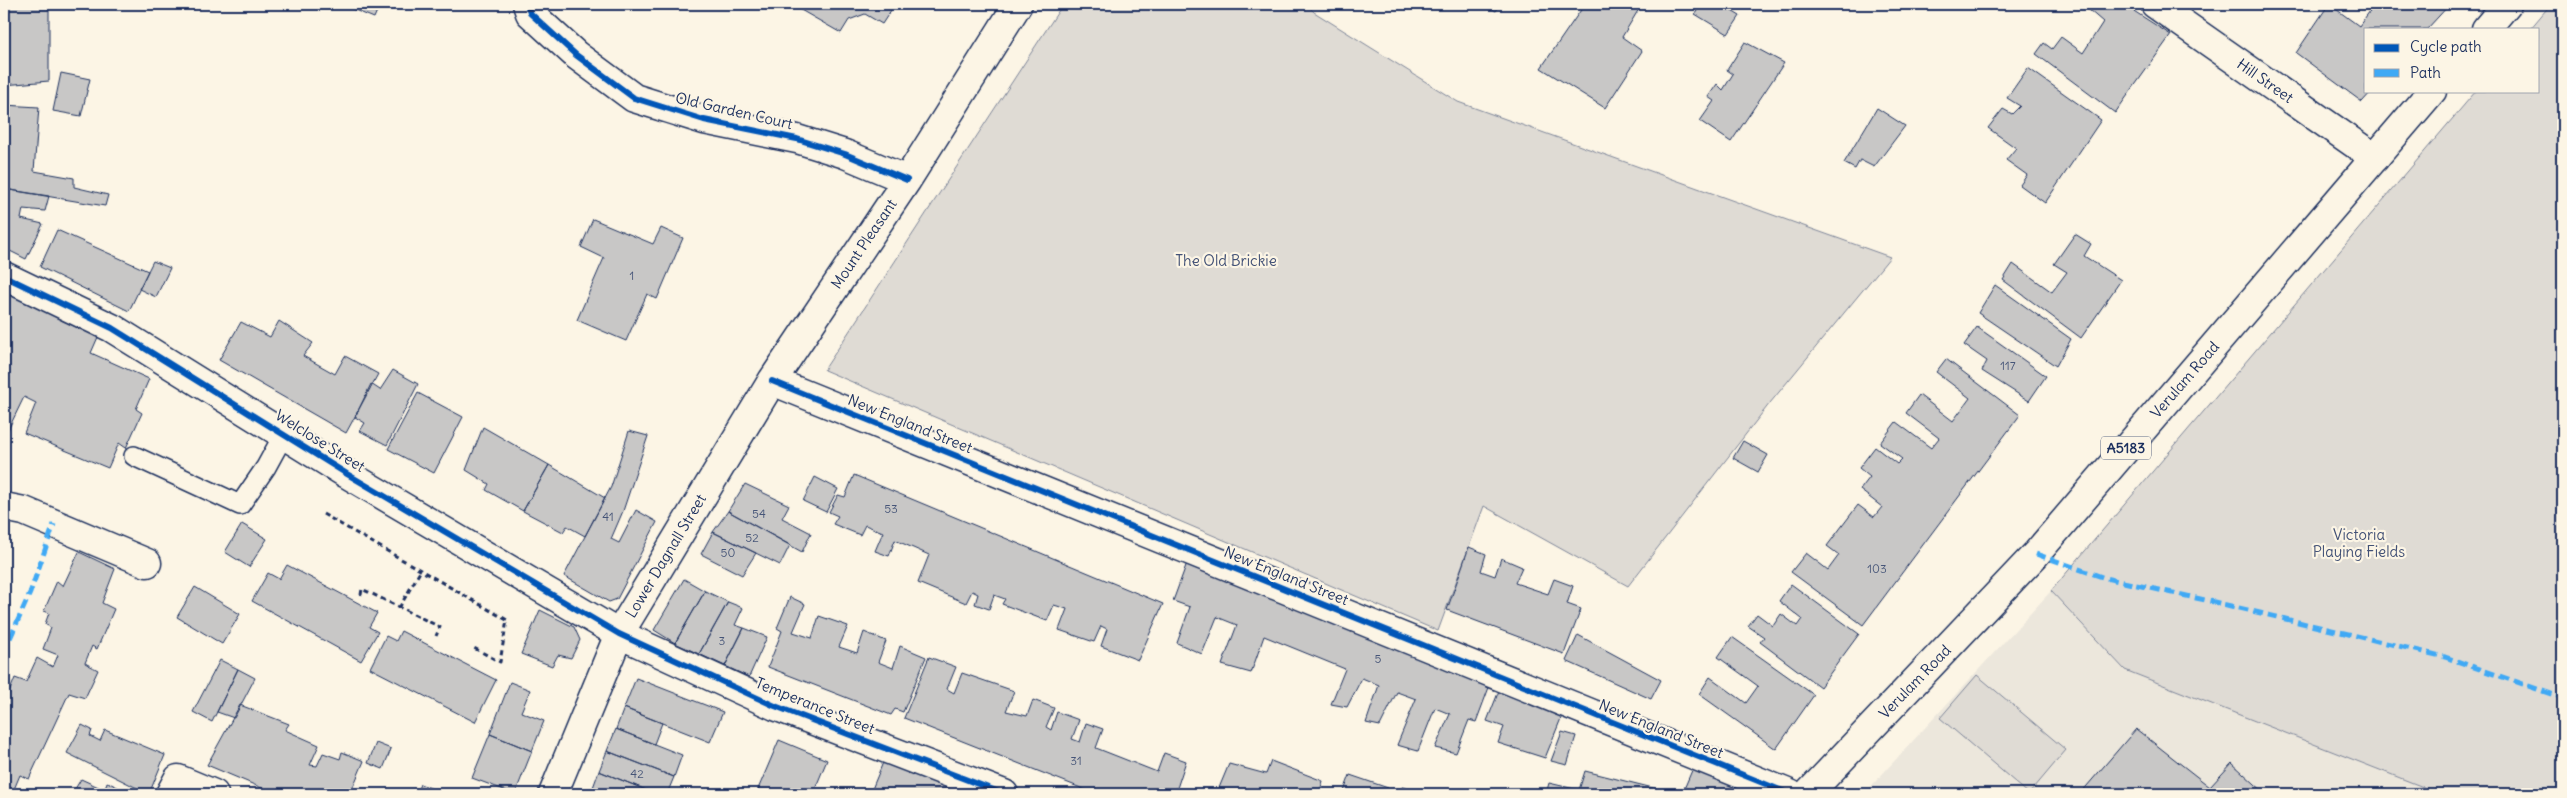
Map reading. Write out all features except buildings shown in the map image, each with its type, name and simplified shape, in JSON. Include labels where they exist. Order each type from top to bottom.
[{"type":"street","name":"Old Garden Court","points":[[526,4],[530,13],[576,55],[634,98],[704,120],[797,138],[846,154],[907,180]]},
{"type":"street","name":"Mount Pleasant","points":[[772,382],[907,180],[1018,4]]},
{"type":"street","name":"Hill Street","points":[[2155,4],[2375,158]]},
{"type":"street","points":[[2487,28],[2508,4]]},
{"type":"street","name":"Verulam Road","points":[[1808,794],[2036,554],[2431,92]]},
{"type":"street","name":"Welclose Street","points":[[4,276],[112,328],[284,434],[619,634]]},
{"type":"street","name":"Lower Dagnall Street","points":[[553,794],[619,634],[772,382]]},
{"type":"street","name":"New England Street","points":[[772,382],[1790,794]]},
{"type":"street","points":[[4,507],[24,511],[147,563]]},
{"type":"street","name":"Temperance Street","points":[[619,634],[775,706],[1004,794]]},
{"type":"street","points":[[170,794],[178,778],[214,794]]},
{"type":"lane","points":[[134,456],[240,504],[266,467],[284,434]]},
{"type":"path","points":[[323,514],[507,620],[500,662],[474,648]]},
{"type":"path","points":[[399,608],[422,570]]},
{"type":"path","points":[[360,595],[362,590],[440,627],[436,636]]},
{"type":"shaded area","points":[[2051,591],[2125,670],[2441,794],[1864,794]]},
{"type":"green space","name":"The Old Brickie","points":[[1063,4],[1306,4],[1314,12],[1458,102],[1890,257],[1770,403],[1628,586],[1484,506],[1438,631],[824,370]]},
{"type":"green space","name":"Victoria Playing Fields","points":[[2551,4],[2563,4],[2563,794],[2441,794],[2125,670],[2051,591],[2475,92],[2540,92],[2540,28],[2531,28]]},
{"type":"green space","points":[[1977,675],[2066,750],[2029,794],[1940,718]]},
{"type":"marked path","points":[[4,652],[30,593],[54,524]]},
{"type":"marked path","points":[[2036,554],[2105,578],[2445,657],[2563,698]]},
{"type":"cycle path","points":[[527,4],[530,13],[576,55],[634,98],[704,120],[797,139],[845,154],[907,180]]},
{"type":"cycle path","points":[[4,276],[112,328],[347,474],[619,634],[775,706],[1004,794]]},
{"type":"cycle path","points":[[772,381],[1790,794]]}]
